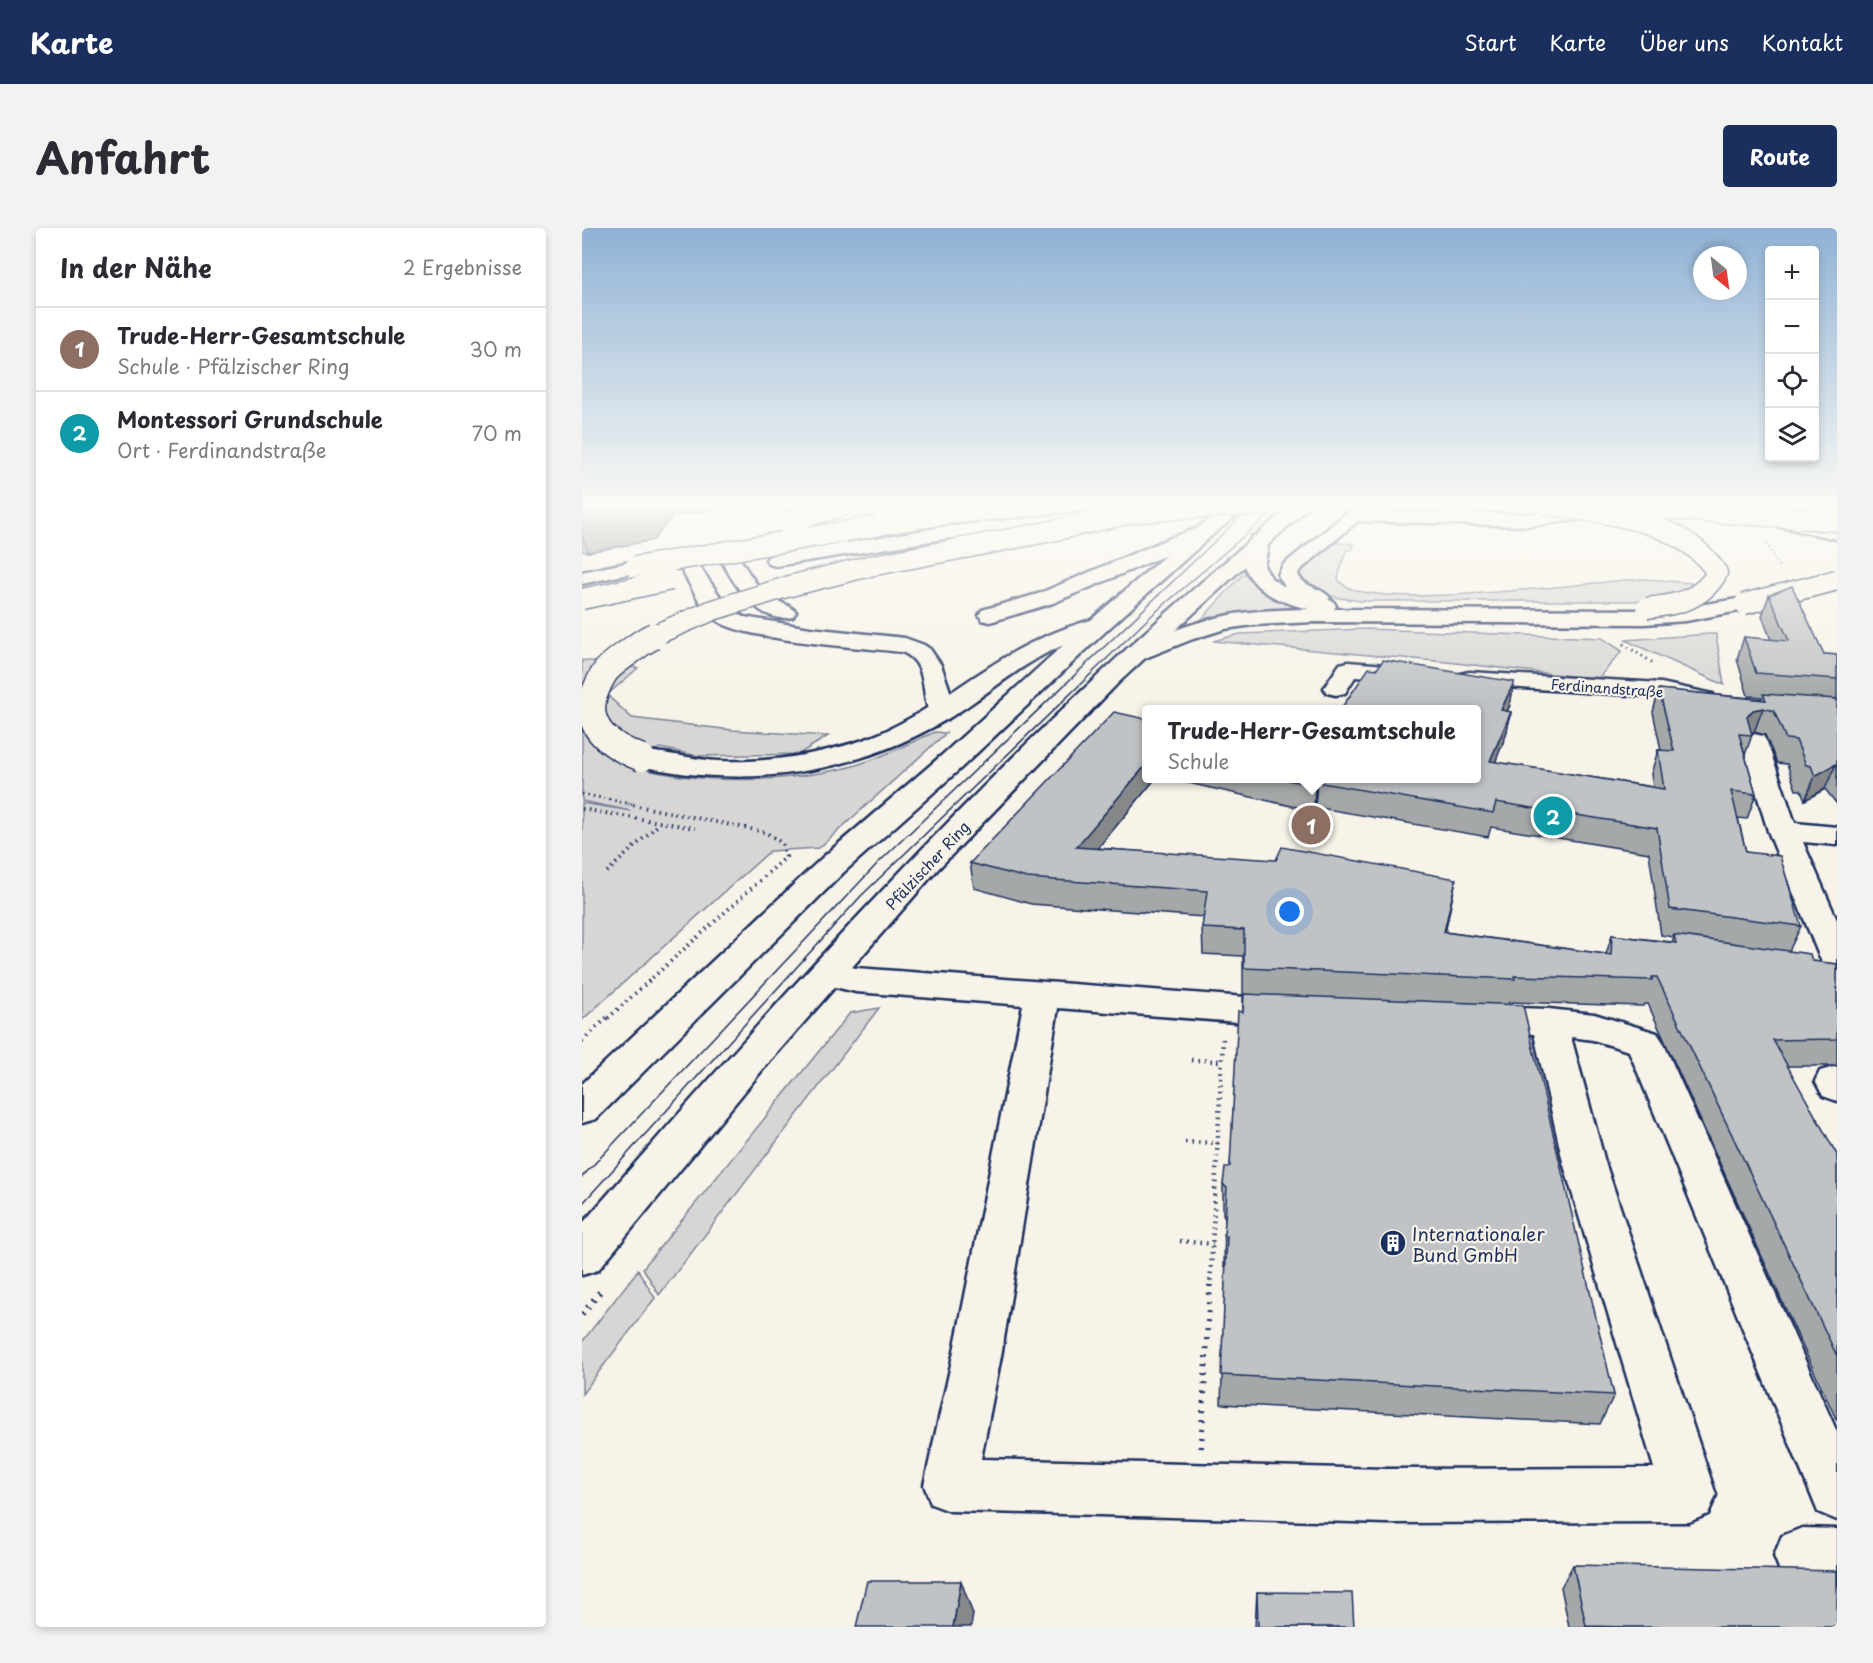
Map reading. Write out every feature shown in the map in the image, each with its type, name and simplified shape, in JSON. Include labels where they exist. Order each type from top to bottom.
[{"type":"main road","points":[[582,578],[624,569]]},
{"type":"main road","points":[[692,569],[722,615],[734,621],[762,627],[905,645],[917,650],[924,655],[942,702],[941,712]]},
{"type":"main road","points":[[582,599],[722,569]]},
{"type":"main road","points":[[736,569],[752,592],[765,605],[779,611],[810,616]]},
{"type":"main road","points":[[858,569],[733,603],[661,630],[619,656],[605,668],[592,686],[588,699],[589,714],[596,730],[611,743],[642,758],[676,766],[706,770],[778,768],[817,762],[888,740],[941,712],[1033,651],[1099,625]]},
{"type":"main road","points":[[990,615],[1046,600],[1114,569]]},
{"type":"main road","points":[[582,1108],[833,865],[951,762],[1162,569]]},
{"type":"main road","name":"Pfälzischer Ring","points":[[582,1256],[826,974],[1013,772],[1227,569]]},
{"type":"main road","points":[[1255,569],[1266,583],[1290,597],[1346,609],[1627,610],[1667,606],[1686,601],[1704,591],[1714,582],[1717,573],[1716,569]]},
{"type":"main road","points":[[1290,569],[1288,575],[1290,580],[1301,591],[1325,600],[1413,609]]},
{"type":"main road","points":[[1135,655],[1185,634],[1222,623],[1253,618],[1314,615],[1644,617],[1686,614],[1744,604],[1837,580]]},
{"type":"main road","name":"Ferdinandstraße","points":[[1336,688],[1348,669],[1661,690],[1728,703]]},
{"type":"main road","points":[[1754,742],[1783,831],[1837,958]]},
{"type":"main road","points":[[1783,831],[1837,836]]},
{"type":"main road","points":[[1804,967],[1837,972]]},
{"type":"main road","points":[[826,974],[856,980],[1327,1014]]},
{"type":"main road","points":[[1043,993],[980,1340],[950,1485],[1387,1496],[1689,1495],[1584,1162],[1549,1022]]},
{"type":"main road","points":[[1444,1018],[1549,1022],[1594,1027],[1644,1042],[1837,1493]]},
{"type":"main road","points":[[1837,1082],[1834,1082],[1837,1086]]},
{"type":"path","points":[[1620,642],[1655,663],[1661,690]]},
{"type":"path","points":[[582,794],[765,832],[782,843],[786,857],[582,1041]]},
{"type":"path","points":[[582,809],[695,828]]},
{"type":"path","points":[[607,872],[661,822]]},
{"type":"path","points":[[1199,1492],[1225,1008]]},
{"type":"path","points":[[1191,1060],[1222,1061]]},
{"type":"path","points":[[1185,1143],[1218,1143]]},
{"type":"path","points":[[1214,1207],[1224,1207]]},
{"type":"path","points":[[1180,1241],[1213,1244]]},
{"type":"shaded area","points":[[1302,569],[1340,569],[1338,578],[1352,589],[1384,595],[1478,594],[1641,579],[1691,583],[1690,588],[1674,595],[1645,601],[1361,601],[1343,599],[1319,592],[1298,577]]},
{"type":"shaded area","points":[[1243,574],[1246,574],[1311,610],[1200,621]]},
{"type":"shaded area","points":[[1367,629],[1602,638],[1622,651],[1598,679],[1447,662],[1213,641],[1240,634]]},
{"type":"shaded area","points":[[1710,634],[1716,634],[1724,685],[1625,640]]},
{"type":"shaded area","points":[[582,660],[638,668],[607,695],[632,718],[732,730],[828,736],[799,754],[699,756],[660,748],[622,763],[648,770],[674,775],[730,780],[814,774],[865,762],[935,732],[946,733],[819,848],[770,851],[582,1020],[582,803],[631,811],[582,801]]},
{"type":"shaded area","points":[[879,1008],[659,1295],[643,1268],[850,1013]]},
{"type":"shaded area","points":[[638,1270],[655,1298],[582,1394],[582,1342]]},
{"type":"building","points":[[1792,586],[1824,654],[1837,655],[1837,679],[1756,673],[1744,637],[1789,641],[1769,595]]},
{"type":"building","points":[[1383,660],[1514,682],[1501,710],[1511,712],[1490,761],[1664,789],[1658,750],[1674,751],[1659,689],[1766,700],[1763,694],[1837,699],[1837,766],[1836,764],[1815,776],[1811,766],[1806,765],[1796,740],[1786,739],[1774,711],[1763,708],[1753,710],[1747,717],[1752,735],[1739,734],[1756,794],[1731,791],[1746,852],[1780,856],[1801,926],[1670,909],[1657,828],[1496,802],[1493,813],[1323,783],[1481,783],[1481,705],[1343,705],[1369,668],[1377,669]]},
{"type":"building","points":[[1114,712],[1142,718],[1142,770],[1076,847],[1276,860],[1282,847],[1456,879],[1444,932],[1611,955],[1612,935],[1676,943],[1674,935],[1810,954],[1812,961],[1837,964],[1837,1039],[1773,1040],[1837,1155],[1837,1356],[1657,977],[1652,977],[1652,980],[1514,976],[1515,979],[1244,968],[1244,930],[1202,928],[1207,891],[1027,878],[970,863]]},
{"type":"building","name":"Internationaler Bund GmbH","points":[[1244,994],[1523,1005],[1614,1395],[1221,1375],[1227,1236],[1224,1236],[1227,1188],[1223,1184],[1225,1168],[1230,1166],[1238,1011],[1243,1012]]},
{"type":"building","points":[[1573,1565],[1837,1571],[1837,1627],[1586,1626]]},
{"type":"building","points":[[867,1581],[961,1581],[953,1627],[856,1627]]},
{"type":"building","points":[[1257,1592],[1352,1593],[1354,1627],[1258,1627]]},
{"type":"tram line","points":[[582,1177],[877,864],[1185,569]]},
{"type":"tram line","points":[[582,1204],[861,896],[1151,616],[1205,569]]},
{"type":"place","name":"Montessori Grundschule","points":[[1553,816]]},
{"type":"place","name":"Trude-Herr-Gesamtschule","points":[[1311,825]]},
{"type":"place","name":"Internationaler Bund GmbH","points":[[1393,1243]]}]
